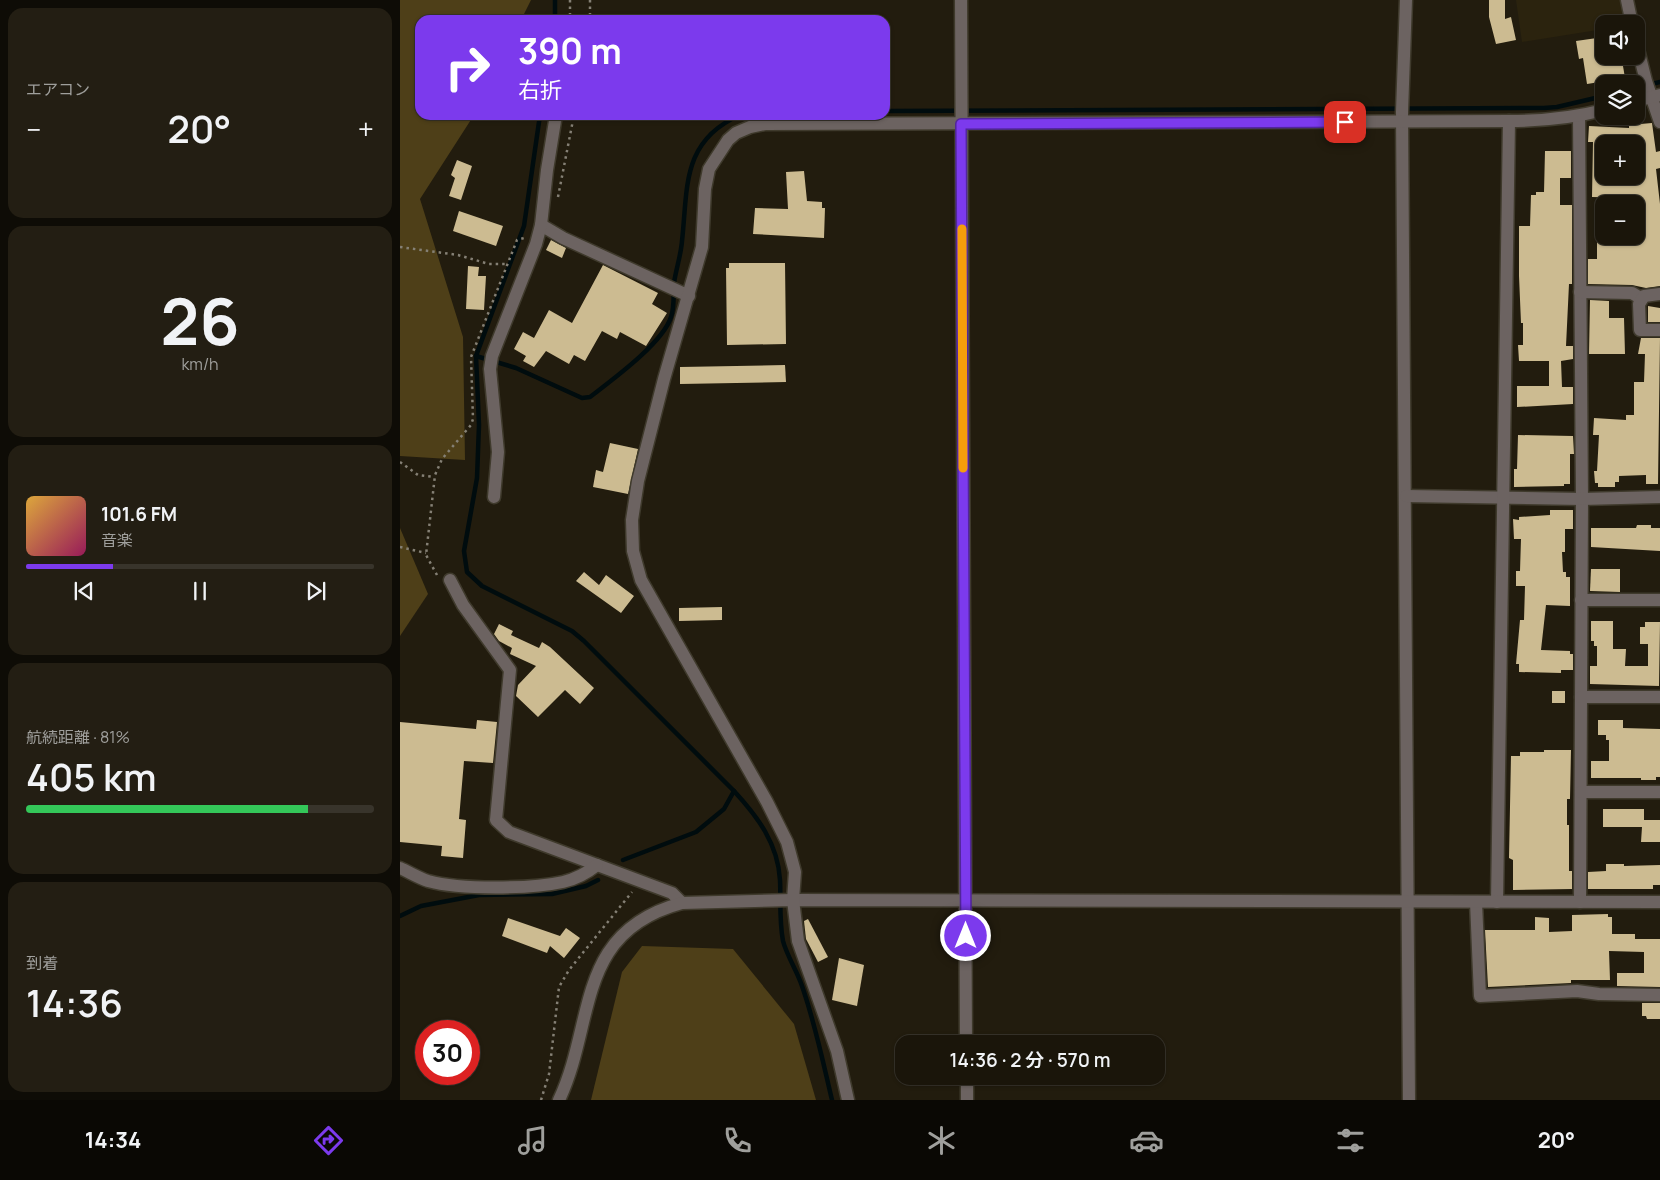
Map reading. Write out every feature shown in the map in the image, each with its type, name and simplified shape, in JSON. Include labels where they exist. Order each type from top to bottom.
[{"type":"street","points":[[961,0],[966,1035]]},
{"type":"street","points":[[1406,0],[1402,112],[1406,496],[1408,1100]]},
{"type":"street","points":[[1627,0],[1630,15]]},
{"type":"street","points":[[1642,65],[1646,81],[1658,98],[1660,122]]},
{"type":"street","points":[[1645,100],[1658,98]]},
{"type":"street","points":[[848,1100],[831,1032],[784,900],[795,872],[787,842],[767,802],[641,580],[633,551],[632,520],[638,481],[664,379],[702,247],[705,189],[709,170],[728,140],[736,133],[750,127],[765,124],[1402,112],[1509,121],[1543,121],[1595,112]]},
{"type":"street","points":[[1579,116],[1582,499],[1580,902]]},
{"type":"street","points":[[494,497],[498,452],[490,369],[492,356],[536,244],[541,225],[555,120]]},
{"type":"street","points":[[1498,902],[1509,121]]},
{"type":"street","points":[[541,225],[563,238],[689,296]]},
{"type":"street","points":[[1580,292],[1632,292],[1642,299]]},
{"type":"street","points":[[1660,294],[1644,296],[1639,304],[1640,330],[1660,330]]},
{"type":"street","points":[[1406,496],[1582,499],[1660,497]]},
{"type":"street","points":[[450,580],[463,605],[510,670],[496,820],[498,825],[509,832],[672,892],[682,903]]},
{"type":"street","points":[[1581,600],[1660,600]]},
{"type":"street","points":[[1581,697],[1660,697]]},
{"type":"street","points":[[1581,792],[1660,792]]},
{"type":"street","points":[[400,868],[428,880],[454,886],[506,886],[564,882],[588,872],[598,865]]},
{"type":"street","points":[[563,1098],[590,990],[599,965],[615,943],[630,930],[668,907],[682,903],[784,900],[1660,902]]},
{"type":"street","points":[[1476,902],[1480,996],[1577,991],[1599,994],[1660,995]]},
{"type":"street","points":[[967,1085],[967,1100]]},
{"type":"path","points":[[570,0],[570,15]]},
{"type":"path","points":[[590,0],[590,15]]},
{"type":"path","points":[[557,204],[573,120]]},
{"type":"path","points":[[450,580],[436,574],[426,553],[434,477],[442,459],[466,431],[473,419],[471,357],[506,264],[517,240],[524,238]]},
{"type":"path","points":[[400,247],[458,255],[489,264],[506,264]]},
{"type":"path","points":[[400,462],[418,475],[434,477]]},
{"type":"path","points":[[400,547],[426,553]]},
{"type":"path","points":[[540,1100],[549,1074],[559,986],[568,970],[614,916],[640,881]]},
{"type":"shaded area","points":[[400,0],[531,0],[524,15],[415,15],[415,120],[471,120],[420,199],[463,337],[465,460],[400,456]]},
{"type":"shaded area","points":[[1516,0],[1620,0],[1622,15],[1595,15],[1595,30],[1522,42]]},
{"type":"shaded area","points":[[400,528],[428,594],[400,636]]},
{"type":"shaded area","points":[[642,946],[733,949],[794,1024],[816,1100],[591,1100],[622,972]]},
{"type":"building","points":[[1489,0],[1505,0],[1505,19],[1511,17],[1516,40],[1496,44],[1489,17]]},
{"type":"building","points":[[1595,38],[1595,65],[1623,65],[1624,75],[1595,75],[1595,83],[1587,84],[1583,58],[1579,59],[1576,41]]},
{"type":"building","points":[[1652,123],[1656,152],[1660,151],[1660,168],[1656,169],[1660,204],[1660,286],[1646,288],[1632,285],[1588,284],[1588,259],[1597,259],[1597,245],[1645,245],[1645,195],[1595,195],[1595,197],[1592,197],[1593,142],[1588,142],[1589,126],[1629,128],[1629,125]]},
{"type":"building","points":[[1545,151],[1571,151],[1571,178],[1560,178],[1560,205],[1572,205],[1572,284],[1569,284],[1566,346],[1573,346],[1573,359],[1561,361],[1562,387],[1573,387],[1573,404],[1517,407],[1517,386],[1549,386],[1549,361],[1519,361],[1518,345],[1523,345],[1519,276],[1519,226],[1530,226],[1531,195],[1536,195],[1536,192],[1544,192]]},
{"type":"building","points":[[457,160],[472,166],[461,200],[449,196],[455,178],[451,175]]},
{"type":"building","points":[[804,171],[807,201],[822,202],[822,208],[825,208],[824,238],[753,234],[755,208],[788,209],[786,172]]},
{"type":"building","points":[[459,211],[503,226],[496,246],[453,231]]},
{"type":"building","points":[[551,240],[566,248],[562,258],[546,250]]},
{"type":"building","points":[[729,263],[785,263],[786,344],[727,345],[726,268],[729,268]]},
{"type":"building","points":[[603,265],[658,293],[652,304],[667,313],[646,346],[620,332],[617,339],[602,331],[585,361],[574,355],[569,364],[546,351],[534,367],[523,361],[526,356],[514,349],[523,332],[534,338],[549,310],[572,323]]},
{"type":"building","points":[[468,266],[479,267],[478,276],[486,276],[484,310],[466,309]]},
{"type":"building","points":[[1590,300],[1609,301],[1609,318],[1624,318],[1625,354],[1589,354]]},
{"type":"building","points":[[1648,306],[1660,308],[1660,322],[1648,322]]},
{"type":"building","points":[[1641,338],[1660,338],[1658,484],[1646,484],[1646,475],[1619,476],[1619,482],[1615,482],[1615,487],[1598,487],[1598,483],[1595,483],[1594,471],[1597,471],[1599,435],[1593,435],[1594,418],[1626,420],[1626,415],[1634,415],[1634,382],[1644,382],[1645,354],[1638,354]]},
{"type":"building","points":[[785,365],[786,382],[680,384],[680,367]]},
{"type":"building","points":[[1518,435],[1573,436],[1574,454],[1570,454],[1570,484],[1564,484],[1564,486],[1514,487],[1514,469],[1517,469]]},
{"type":"building","points":[[610,443],[638,449],[628,494],[593,487],[596,470],[603,472]]},
{"type":"building","points":[[1550,510],[1573,510],[1573,529],[1565,529],[1565,552],[1562,552],[1563,572],[1566,572],[1566,577],[1570,577],[1570,606],[1546,605],[1541,650],[1570,651],[1570,654],[1573,654],[1573,670],[1561,670],[1561,673],[1519,672],[1519,664],[1516,664],[1520,620],[1524,620],[1525,586],[1516,586],[1516,571],[1520,571],[1521,539],[1514,539],[1513,519],[1519,520],[1519,517],[1550,515]]},
{"type":"building","points":[[1637,525],[1651,525],[1651,528],[1660,528],[1660,551],[1591,547],[1591,528],[1636,528]]},
{"type":"building","points":[[1591,569],[1620,569],[1620,592],[1590,591]]},
{"type":"building","points":[[584,572],[599,585],[606,575],[634,596],[621,613],[576,581]]},
{"type":"building","points":[[722,607],[722,620],[679,621],[679,608]]},
{"type":"building","points":[[1591,621],[1613,621],[1613,649],[1626,649],[1625,666],[1648,666],[1648,644],[1640,644],[1640,627],[1645,627],[1645,622],[1660,622],[1659,686],[1590,684],[1590,666],[1597,666],[1597,646],[1594,646],[1594,641],[1591,641]]},
{"type":"building","points":[[499,624],[513,631],[511,635],[539,648],[542,642],[550,647],[594,688],[580,704],[565,690],[538,717],[516,696],[518,685],[536,666],[510,654],[512,648],[499,641],[494,634]]},
{"type":"building","points":[[1552,691],[1565,691],[1565,703],[1552,703]]},
{"type":"building","points":[[477,720],[497,722],[493,763],[464,761],[459,819],[466,820],[463,858],[441,856],[442,846],[400,842],[400,722],[476,729]]},
{"type":"building","points":[[1598,720],[1623,720],[1623,728],[1660,729],[1660,777],[1656,777],[1656,780],[1641,780],[1641,778],[1591,778],[1591,761],[1609,761],[1609,740],[1606,740],[1606,735],[1598,735]]},
{"type":"building","points":[[1544,750],[1571,750],[1570,799],[1567,799],[1567,825],[1569,825],[1569,871],[1572,871],[1572,889],[1513,890],[1513,860],[1509,858],[1511,756],[1520,756],[1520,752],[1544,752]]},
{"type":"building","points":[[1603,809],[1644,809],[1644,820],[1660,820],[1660,842],[1641,842],[1642,827],[1603,827]]},
{"type":"building","points":[[1606,864],[1624,864],[1624,866],[1660,865],[1660,885],[1653,885],[1653,889],[1588,889],[1588,872],[1606,871]]},
{"type":"building","points":[[1608,914],[1608,917],[1612,917],[1612,934],[1635,934],[1635,939],[1660,939],[1660,987],[1617,986],[1617,973],[1644,973],[1644,952],[1609,951],[1610,980],[1571,980],[1571,983],[1488,987],[1485,930],[1535,930],[1535,917],[1549,918],[1549,932],[1572,931],[1572,915]]},
{"type":"building","points":[[508,918],[560,936],[566,928],[580,938],[564,958],[550,946],[547,953],[502,936]]},
{"type":"building","points":[[808,919],[828,957],[818,962],[806,939],[804,921]]},
{"type":"building","points":[[839,958],[864,965],[857,1006],[832,1000]]},
{"type":"building","points":[[1642,1003],[1660,1003],[1660,1019],[1647,1019],[1646,1016],[1642,1016]]},
{"type":"waterway","points":[[555,0],[555,15]]},
{"type":"waterway","points":[[1645,86],[1660,82]]},
{"type":"waterway","points":[[890,111],[1544,108],[1595,98]]},
{"type":"waterway","points":[[539,120],[524,226],[476,356],[479,425],[477,478],[464,551],[467,572],[482,586],[572,631],[734,791],[724,809],[696,832],[623,860]]},
{"type":"waterway","points":[[476,356],[516,368],[582,398],[590,397],[648,349],[666,327],[672,313],[674,283],[681,246],[687,185],[691,168],[697,152],[707,138],[731,120]]},
{"type":"waterway","points":[[734,791],[759,821],[775,855],[780,880],[783,941],[807,1000],[832,1100]]},
{"type":"waterway","points":[[400,916],[421,906],[479,895],[552,894],[586,886],[598,880]]},
{"type":"slow traffic","points":[[962,229],[963,468]]},
{"type":"route","points":[[966,936],[961,124],[1345,122]]}]
